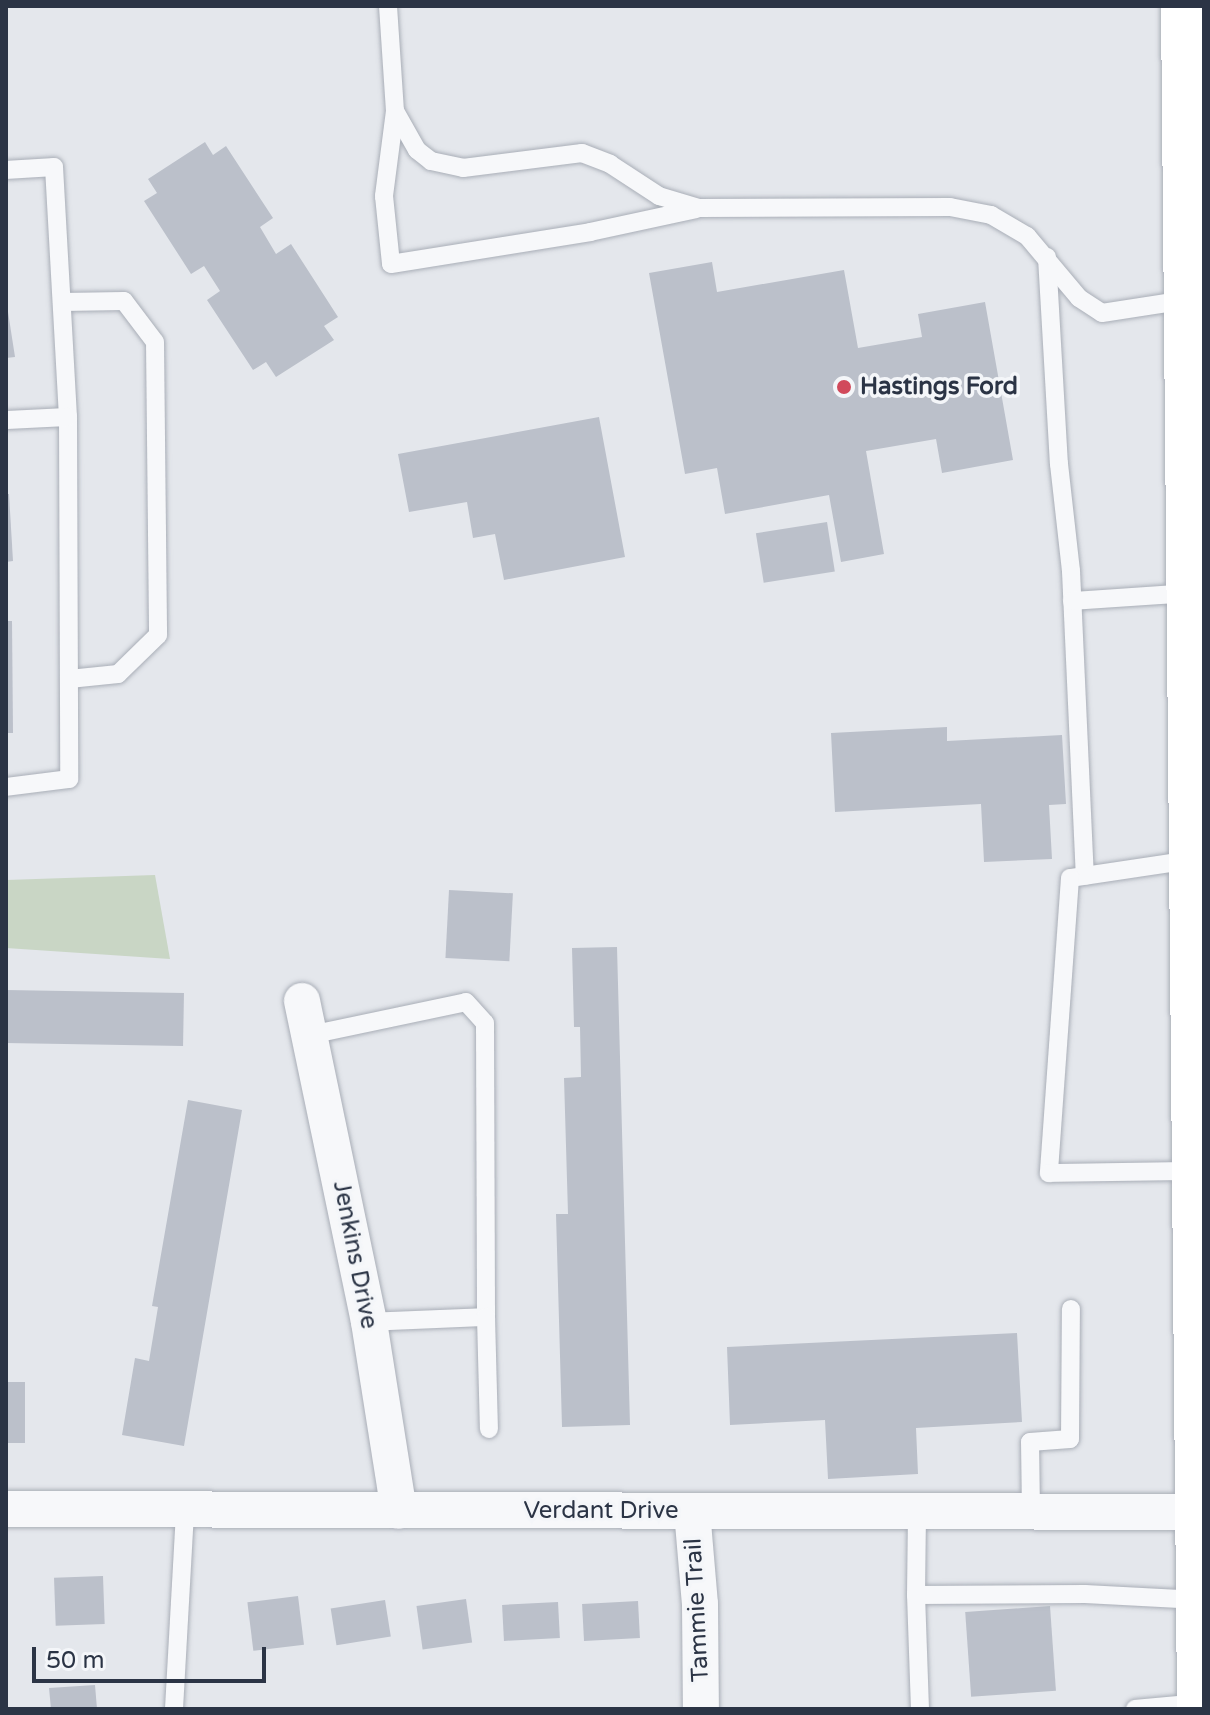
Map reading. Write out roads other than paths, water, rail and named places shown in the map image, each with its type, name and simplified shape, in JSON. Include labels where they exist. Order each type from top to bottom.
[{"type":"main road","points":[[1183,6],[1191,860],[1198,1004],[1200,1705]]},
{"type":"street","name":"Jenkins Drive","points":[[302,1001],[369,1322],[399,1511]]},
{"type":"street","name":"Verdant Drive","points":[[6,1509],[1200,1514]]},
{"type":"street","name":"Tammie Trail","points":[[692,1511],[700,1604],[701,1709]]},
{"type":"lane","points":[[388,6],[395,111],[384,196],[391,264],[590,232],[699,208],[950,207],[991,215],[1027,236],[1079,298],[1102,313],[1186,300]]},
{"type":"lane","points":[[395,111],[417,150],[431,161],[463,168],[582,153],[610,164],[659,196],[699,208]]},
{"type":"lane","points":[[6,170],[54,167],[68,417],[69,679],[69,779],[6,787]]},
{"type":"lane","points":[[1047,257],[1059,464],[1072,601],[1085,876]]},
{"type":"lane","points":[[62,302],[124,301],[155,342],[158,635],[118,674],[69,679]]},
{"type":"lane","points":[[6,420],[68,417]]},
{"type":"lane","points":[[1072,601],[1189,593]]},
{"type":"lane","points":[[1191,860],[1070,878],[1049,1173],[1197,1199]]},
{"type":"lane","points":[[310,1035],[466,1002],[485,1023],[489,1429]]},
{"type":"lane","points":[[1031,1512],[1030,1442],[1070,1439],[1071,1309]]},
{"type":"lane","points":[[369,1322],[486,1317]]},
{"type":"lane","points":[[174,1709],[185,1510]]},
{"type":"lane","points":[[917,1512],[920,1709]]},
{"type":"lane","points":[[916,1595],[1085,1594],[1200,1600]]},
{"type":"lane","points":[[1135,1709],[1200,1705]]},
{"type":"place","name":"Hastings Ford","points":[[844,387]]}]
